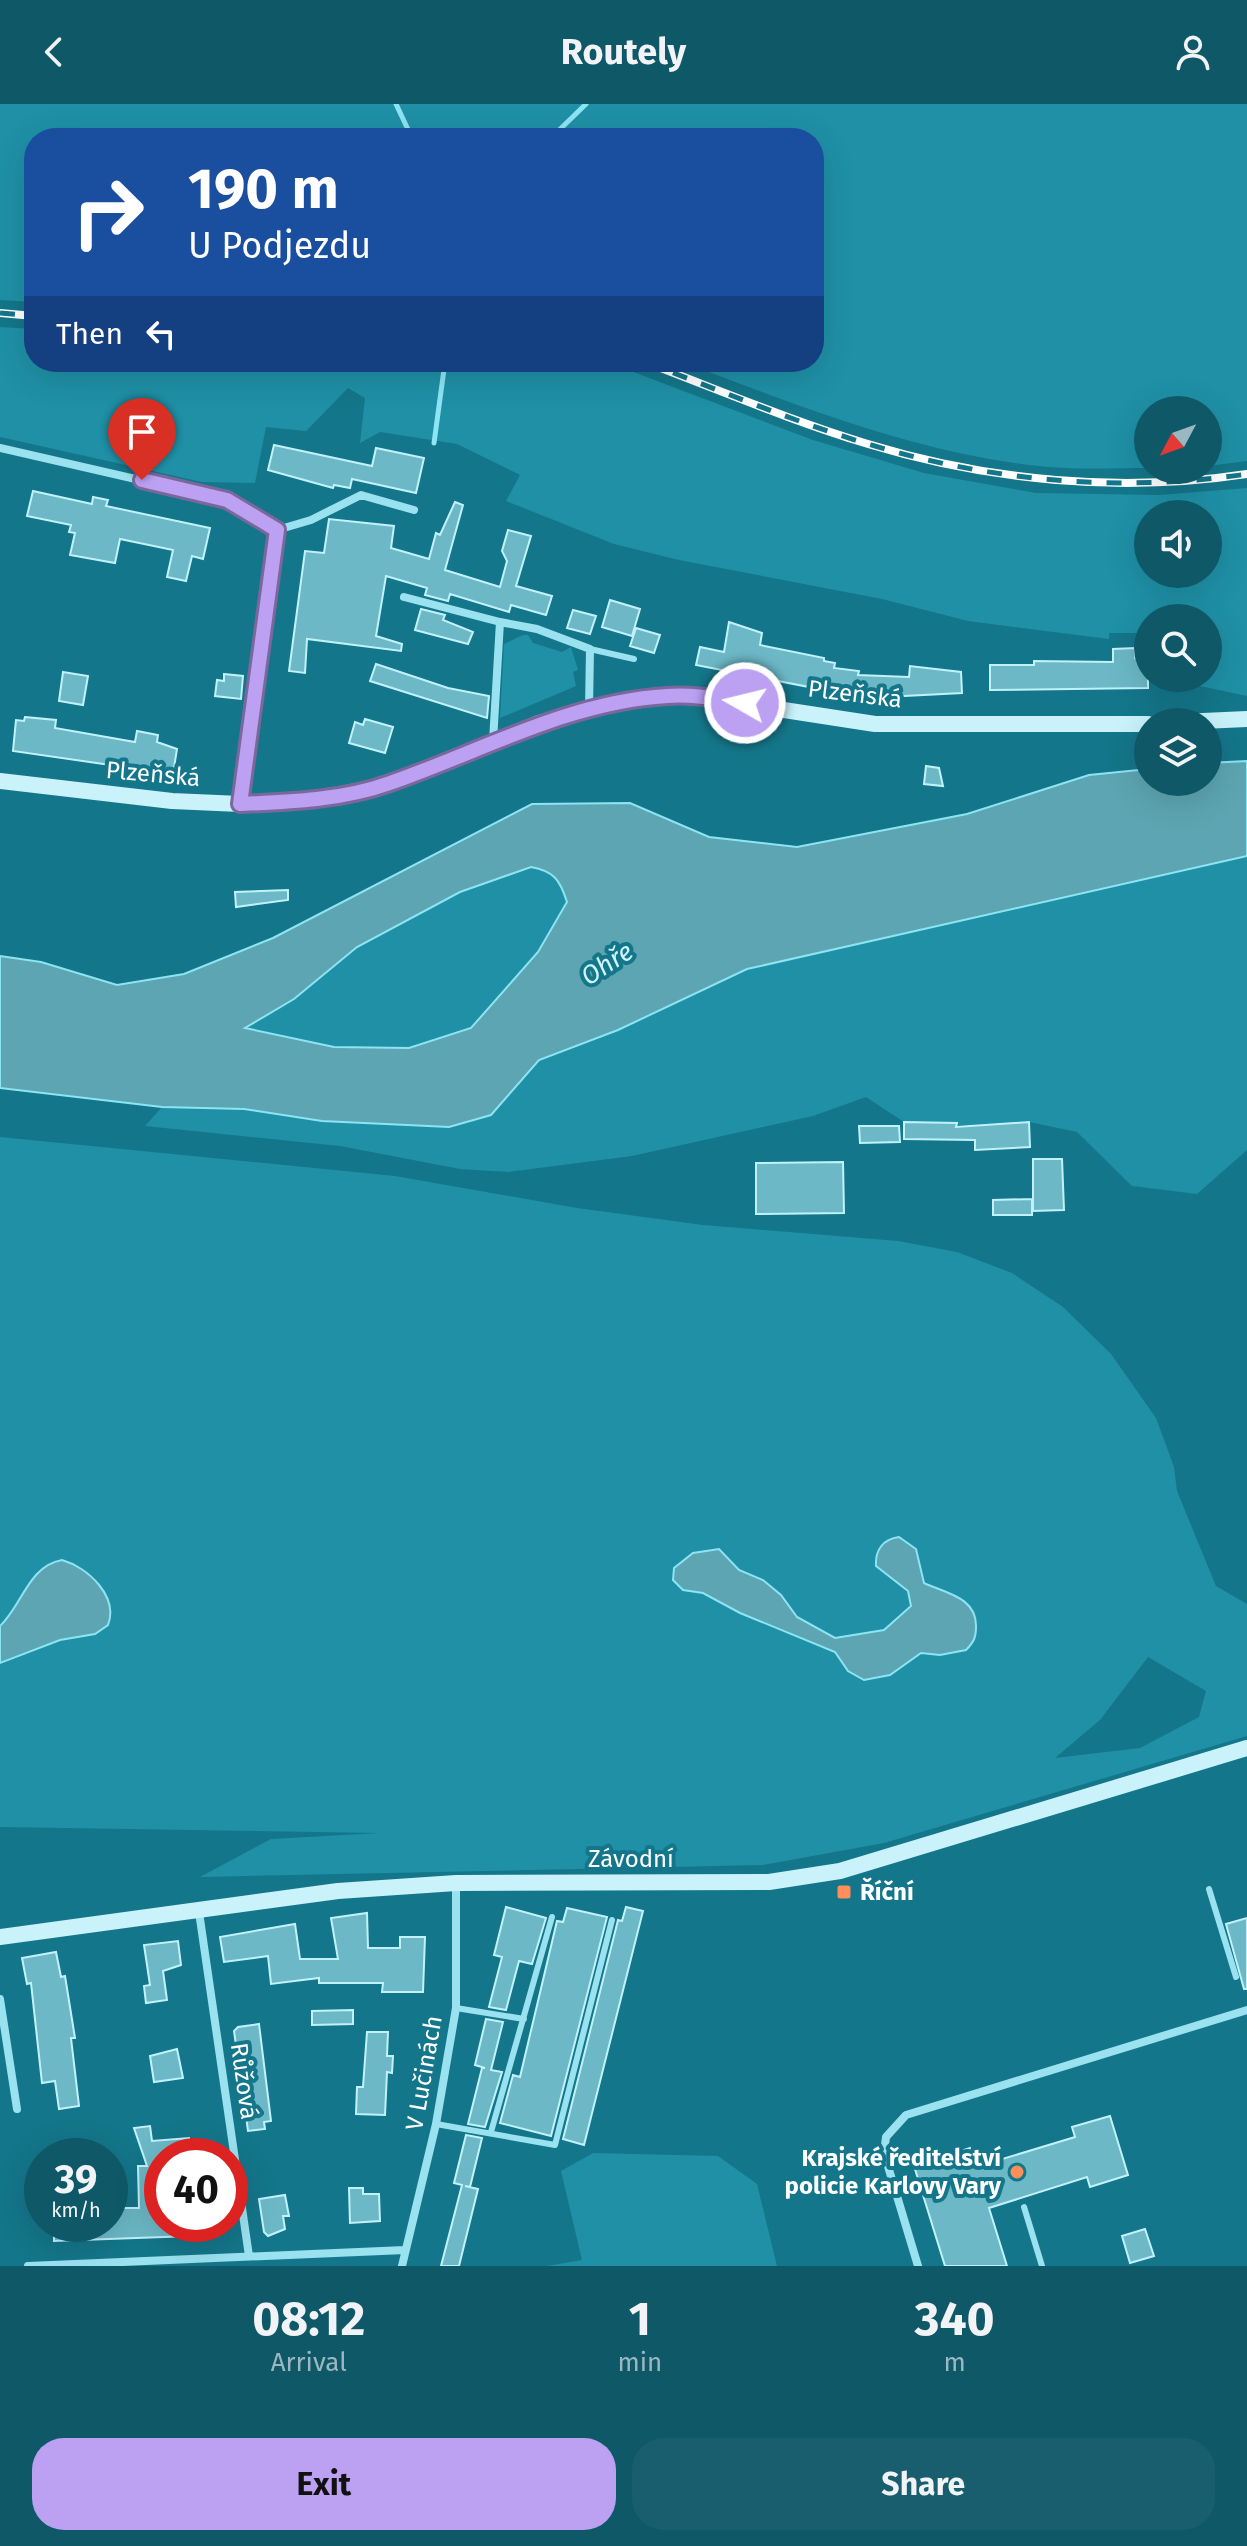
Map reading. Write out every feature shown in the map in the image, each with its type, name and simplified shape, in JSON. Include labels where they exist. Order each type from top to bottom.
[{"type":"street","points":[[0,448],[227,500],[277,530],[311,520],[361,495],[414,510]]},
{"type":"street","points":[[240,804],[277,530]]},
{"type":"street","points":[[404,597],[537,629],[590,649],[589,709]]},
{"type":"street","points":[[493,741],[500,622]]},
{"type":"street","name":"Plzeňská","points":[[0,781],[172,801],[240,804],[328,797],[388,784],[493,741],[589,709],[627,700],[684,695],[875,724],[1134,724]]},
{"type":"street","points":[[1222,720],[1247,719]]},
{"type":"street","name":"Závodní","points":[[0,1937],[338,1891],[456,1883],[769,1882],[840,1871],[1247,1748]]},
{"type":"street","name":"V Lučinách","points":[[402,2266],[436,2124],[456,2008],[456,1883]]},
{"type":"street","name":"Růžová","points":[[199,1912],[249,2256]]},
{"type":"street","points":[[0,1999],[17,2109]]},
{"type":"street","points":[[918,2266],[884,2153],[886,2137],[906,2115],[1247,2010]]},
{"type":"street","points":[[28,2266],[405,2250]]},
{"type":"lane","points":[[590,649],[634,659]]},
{"type":"lane","points":[[1209,1889],[1236,1977]]},
{"type":"lane","points":[[491,2132],[552,1917]]},
{"type":"lane","points":[[436,2124],[555,2145],[612,1920]]},
{"type":"lane","points":[[456,2008],[524,2019]]},
{"type":"lane","points":[[1024,2207],[1042,2266]]},
{"type":"shaded area","points":[[0,104],[1247,104],[1247,461],[1222,464],[1222,396],[1134,396],[1134,468],[1079,468],[992,459],[902,439],[814,411],[710,372],[824,372],[824,128],[24,128],[24,301],[0,300]]},
{"type":"shaded area","points":[[0,327],[24,328],[24,372],[633,372],[813,440],[924,473],[1036,493],[1159,495],[1247,488],[1247,696],[1222,691],[1222,604],[1134,604],[1134,633],[1109,633],[1109,639],[968,621],[882,599],[679,560],[614,544],[506,501],[520,475],[457,444],[380,432],[360,443],[365,398],[348,388],[306,431],[266,427],[255,483],[202,482],[0,437]]},
{"type":"shaded area","points":[[528,635],[533,643],[562,652],[571,647],[578,670],[573,672],[576,686],[500,718],[504,644]]},
{"type":"shaded area","points":[[1247,856],[1247,1150],[1197,1194],[1132,1186],[1077,1132],[1029,1122],[974,1126],[904,1122],[866,1097],[813,1116],[632,1156],[508,1172],[460,1169],[340,1146],[145,1126],[162,1107],[244,1109],[322,1121],[449,1127],[491,1115],[539,1060],[618,1030],[747,969]]},
{"type":"shaded area","points":[[531,867],[555,878],[567,902],[538,952],[471,1028],[409,1048],[334,1047],[244,1028],[294,999],[357,947],[460,892]]},
{"type":"shaded area","points":[[0,1137],[395,1176],[577,1208],[703,1225],[898,1241],[957,1252],[1012,1273],[1063,1307],[1111,1354],[1156,1418],[1174,1467],[1177,1491],[1216,1586],[1247,1604],[1247,1736],[884,1843],[763,1865],[200,1877],[271,1839],[379,1833],[0,1827]],"holes":[[[1148,1657],[1206,1691],[1199,1717],[1140,1748],[1055,1758],[1100,1720]]]},
{"type":"shaded area","points":[[593,2153],[718,2156],[757,2184],[777,2266],[547,2266],[582,2260],[561,2171]]},
{"type":"water","name":"Ohře","points":[[1247,761],[1247,856],[747,969],[618,1030],[539,1060],[491,1115],[449,1127],[322,1121],[244,1109],[162,1107],[0,1088],[0,956],[41,962],[117,985],[184,974],[273,938],[532,804],[630,803],[709,837],[797,847],[967,814],[1089,775],[1134,770],[1134,796],[1222,796],[1222,762]],"holes":[[[531,867],[555,878],[567,902],[538,952],[471,1028],[409,1048],[334,1047],[245,1028],[294,999],[357,947],[460,892]]]},
{"type":"water","points":[[899,1537],[916,1549],[924,1583],[958,1598],[971,1609],[975,1617],[975,1637],[966,1650],[940,1655],[921,1653],[890,1675],[864,1680],[848,1671],[835,1652],[740,1613],[703,1593],[683,1590],[673,1580],[674,1568],[693,1553],[719,1549],[739,1570],[763,1580],[781,1595],[797,1617],[835,1638],[884,1630],[911,1606],[908,1591],[876,1566],[881,1546]]},
{"type":"water","points":[[62,1560],[81,1569],[98,1584],[109,1604],[108,1625],[95,1634],[60,1640],[0,1663],[0,1626],[33,1578],[50,1564]]},
{"type":"building","points":[[274,445],[372,466],[376,448],[424,458],[416,493],[352,479],[350,488],[334,485],[333,488],[268,470]]},
{"type":"building","points":[[33,491],[92,504],[93,497],[108,500],[106,506],[210,528],[203,559],[192,556],[186,581],[167,577],[173,550],[120,539],[115,563],[70,555],[75,533],[69,532],[71,525],[27,516]]},
{"type":"building","points":[[455,502],[463,505],[445,570],[500,587],[507,561],[502,551],[508,530],[531,536],[516,586],[552,596],[546,615],[511,605],[509,612],[450,594],[448,601],[425,595],[427,588],[386,576],[376,636],[402,644],[401,651],[307,639],[305,673],[289,671],[305,551],[324,553],[329,519],[394,526],[391,548],[429,559],[436,533],[440,535]]},
{"type":"building","points":[[610,600],[640,609],[632,636],[602,627]]},
{"type":"building","points":[[421,609],[445,615],[443,620],[473,632],[468,644],[415,630]]},
{"type":"building","points":[[573,610],[596,616],[590,634],[567,628]]},
{"type":"building","points":[[729,622],[762,633],[760,645],[824,658],[824,661],[835,663],[834,668],[859,671],[858,675],[909,677],[910,666],[961,672],[962,693],[865,698],[696,665],[700,647],[724,652]]},
{"type":"building","points":[[636,628],[660,635],[654,653],[630,646]]},
{"type":"building","points":[[1134,648],[1134,688],[990,690],[990,665],[1034,665],[1034,661],[1113,662],[1113,649]]},
{"type":"building","points":[[376,664],[448,688],[489,696],[487,718],[370,681]]},
{"type":"building","points":[[63,672],[88,676],[83,705],[59,701]]},
{"type":"building","points":[[224,674],[243,676],[241,699],[215,696],[217,680],[224,681]]},
{"type":"building","points":[[25,717],[56,720],[55,728],[135,742],[137,731],[158,735],[157,742],[177,749],[173,774],[13,751],[16,720],[24,721]]},
{"type":"building","points":[[365,719],[393,727],[385,753],[349,743],[355,722],[363,725]]},
{"type":"building","points":[[926,766],[939,768],[943,786],[924,784]]},
{"type":"building","points":[[288,890],[288,900],[236,907],[235,892]]},
{"type":"building","points":[[904,1122],[957,1123],[956,1127],[1029,1122],[1030,1147],[975,1150],[975,1140],[904,1139]]},
{"type":"building","points":[[859,1126],[899,1126],[900,1142],[860,1143]]},
{"type":"building","points":[[1033,1159],[1062,1159],[1064,1210],[1033,1211]]},
{"type":"building","points":[[843,1162],[844,1213],[756,1214],[756,1163]]},
{"type":"building","points":[[1032,1199],[1032,1215],[993,1215],[993,1200]]},
{"type":"building","points":[[506,1907],[546,1918],[532,1964],[519,1961],[506,2010],[489,2007],[502,1957],[494,1955]]},
{"type":"building","points":[[626,1907],[643,1911],[584,2145],[563,2139],[618,1920],[622,1921]]},
{"type":"building","points":[[567,1908],[607,1917],[551,2136],[500,2123],[513,2075],[520,2077],[557,1921],[563,1922]]},
{"type":"building","points":[[367,1913],[368,1948],[400,1948],[400,1937],[425,1937],[423,1992],[382,1992],[383,1983],[319,1983],[319,1978],[271,1984],[268,1956],[224,1962],[220,1937],[295,1924],[300,1959],[338,1959],[331,1918]]},
{"type":"building","points":[[1247,1918],[1247,1989],[1244,1989],[1226,1924]]},
{"type":"building","points":[[178,1941],[181,1965],[163,1971],[167,2000],[146,2003],[144,1986],[150,1985],[144,1945]]},
{"type":"building","points":[[56,1952],[61,1977],[65,1976],[75,2038],[71,2038],[79,2106],[59,2109],[55,2081],[42,2083],[31,1983],[27,1984],[22,1958]]},
{"type":"building","points":[[353,2010],[353,2024],[312,2025],[312,2011]]},
{"type":"building","points":[[486,2019],[503,2022],[491,2070],[502,2072],[485,2127],[468,2124],[482,2068],[485,2068],[475,2065]]},
{"type":"building","points":[[259,2024],[271,2121],[264,2122],[265,2129],[248,2131],[234,2031],[238,2027]]},
{"type":"building","points":[[367,2032],[388,2032],[387,2056],[393,2056],[392,2073],[387,2072],[385,2115],[356,2114],[357,2087],[363,2087]]},
{"type":"building","points":[[177,2049],[183,2078],[154,2082],[150,2056]]},
{"type":"building","points":[[1110,2116],[1128,2175],[1090,2187],[1087,2177],[989,2208],[1007,2266],[945,2266],[914,2166],[970,2148],[976,2167],[1075,2137],[1072,2127]]},
{"type":"building","points":[[150,2126],[152,2138],[144,2138],[144,2157],[134,2128]]},
{"type":"building","points":[[466,2135],[482,2138],[470,2187],[465,2186],[478,2189],[459,2266],[441,2266],[462,2185],[454,2183]]},
{"type":"building","points":[[138,2166],[144,2166],[144,2238],[128,2238],[128,2208],[139,2208]]},
{"type":"building","points":[[349,2188],[363,2188],[363,2194],[379,2194],[380,2221],[350,2223]]},
{"type":"building","points":[[285,2195],[289,2216],[283,2216],[285,2229],[268,2236],[264,2232],[259,2199]]},
{"type":"building","points":[[1145,2229],[1154,2256],[1130,2263],[1122,2236]]},
{"type":"waterway","points":[[396,104],[407,128]]},
{"type":"waterway","points":[[561,128],[586,104]]},
{"type":"waterway","points":[[434,443],[444,372]]},
{"type":"railway","points":[[0,313],[24,315]]},
{"type":"railway","points":[[671,372],[840,435],[961,467],[1008,475],[1104,483],[1200,480],[1247,474]]},
{"type":"place","name":"Říční","points":[[844,1892]]},
{"type":"place","name":"Krajské ředitelství policie Karlovy Vary","points":[[1017,2172]]},
{"type":"route","points":[[142,480],[227,500],[277,530],[240,804],[328,797],[388,784],[539,723],[627,700],[684,695],[745,703]]}]
